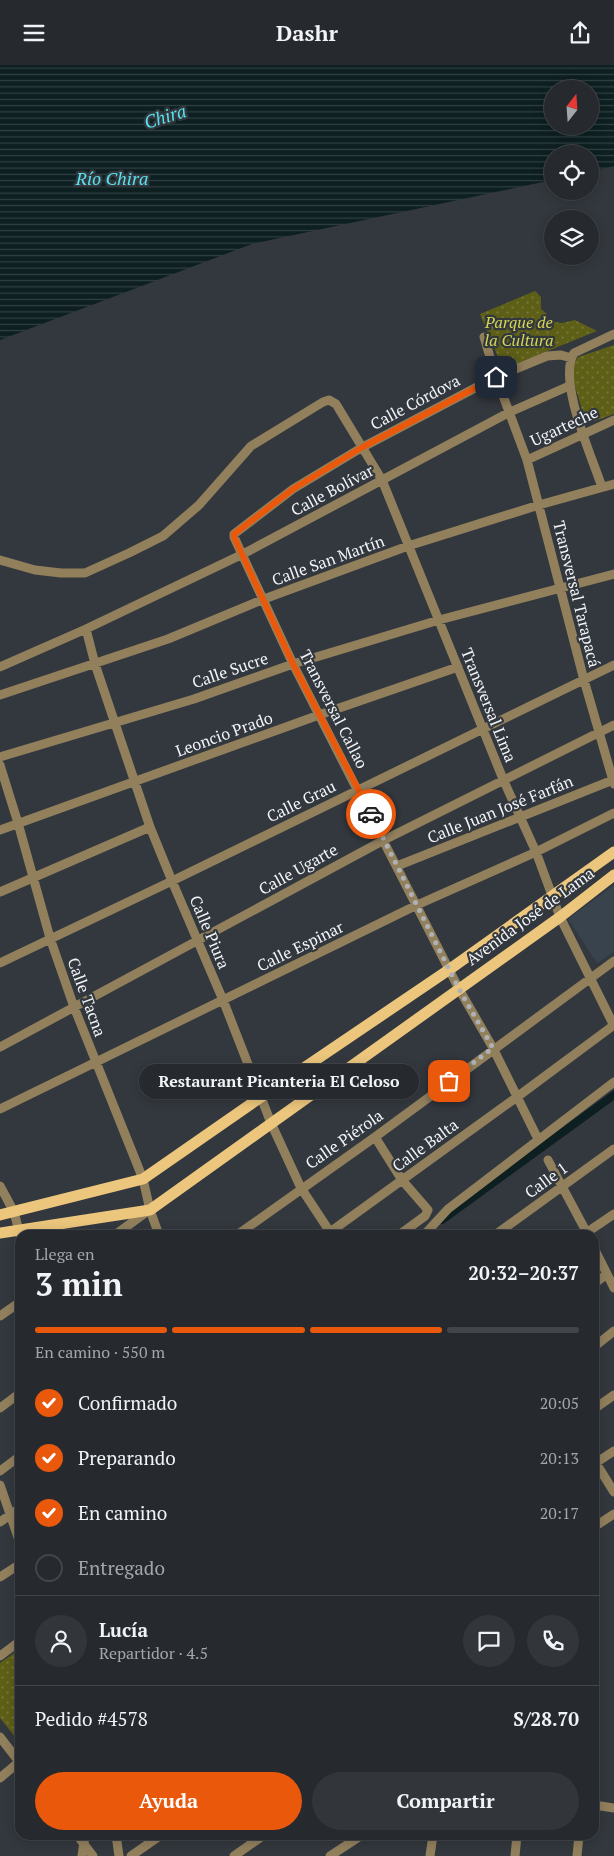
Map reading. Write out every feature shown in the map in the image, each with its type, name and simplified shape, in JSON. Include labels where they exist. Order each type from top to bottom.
[{"type":"main road","name":"Avenida José de Lama","points":[[0,1215],[143,1179],[450,969],[614,852]]},
{"type":"main road","name":"Avenida José de Lama","points":[[37,1230],[150,1210],[560,917],[614,875]]},
{"type":"main road","name":"Avenida José de Lama","points":[[0,1233],[15,1233]]},
{"type":"street","points":[[602,487],[583,434],[569,386],[568,364],[574,353],[614,334]]},
{"type":"street","name":"Transversal Tarapacá","points":[[484,337],[496,377],[527,460],[584,680],[614,782]]},
{"type":"street","name":"Calle Córdova","points":[[234,534],[293,489],[361,448],[496,377],[547,356],[561,355],[571,357]]},
{"type":"street","name":"Calle Bolívar","points":[[0,667],[243,555],[510,412],[569,386]]},
{"type":"street","name":"Transversal Lima","points":[[0,560],[35,571],[85,573],[129,553],[163,536],[199,505],[251,446],[323,402],[329,400],[336,404],[382,480],[482,729],[519,817],[536,851],[560,917],[614,1025]]},
{"type":"street","name":"Ugarteche","points":[[527,460],[614,420]]},
{"type":"street","name":"Calle San Martín","points":[[0,695],[168,639],[264,599],[408,547],[539,505],[614,484]]},
{"type":"street","name":"Transversal Callao","points":[[234,534],[293,664],[459,989],[493,1048],[536,1135]]},
{"type":"street","name":"Calle Sucre","points":[[0,757],[194,699],[293,664],[439,620],[614,574]]},
{"type":"street","name":"Calle Piura","points":[[86,629],[95,664],[150,827],[223,1000],[272,1123],[301,1188],[327,1230]]},
{"type":"street","name":"Calle Grau","points":[[0,963],[614,665]]},
{"type":"street","name":"Leoncio Prado","points":[[0,830],[458,667]]},
{"type":"street","name":"Calle Ugarte","points":[[0,1047],[384,840],[614,725]]},
{"type":"street","name":"Calle Tacna","points":[[0,765],[50,938],[74,1007],[143,1179],[150,1210],[158,1230]]},
{"type":"street","name":"Calle Juan José Farfán","points":[[397,866],[519,817],[614,782]]},
{"type":"street","name":"Calle Espinar","points":[[0,1109],[417,905],[614,813]]},
{"type":"street","points":[[0,892],[150,827]]},
{"type":"street","name":"Calle Piérola","points":[[244,1230],[614,961]]},
{"type":"street","name":"Calle Balta","points":[[334,1230],[614,1025]]},
{"type":"street","points":[[429,1230],[448,1209],[614,1082]]},
{"type":"street","points":[[374,1137],[402,1180],[428,1210],[425,1216],[406,1230]]},
{"type":"street","name":"Calle 1","points":[[502,1230],[614,1149]]},
{"type":"street","points":[[548,1160],[584,1230]]},
{"type":"street","points":[[0,1186],[14,1213],[19,1230]]},
{"type":"street","points":[[122,1230],[150,1210]]},
{"type":"street","points":[[592,1230],[614,1214]]},
{"type":"street","points":[[599,1258],[614,1288]]},
{"type":"street","points":[[599,1281],[607,1275]]},
{"type":"street","points":[[0,1316],[15,1306]]},
{"type":"street","points":[[599,1343],[614,1331]]},
{"type":"street","points":[[599,1406],[614,1395]]},
{"type":"street","points":[[0,1408],[15,1397]]},
{"type":"street","points":[[599,1460],[614,1451]]},
{"type":"street","points":[[0,1471],[15,1460]]},
{"type":"street","points":[[599,1470],[614,1492]]},
{"type":"street","points":[[0,1485],[15,1529]]},
{"type":"street","points":[[0,1522],[15,1512]]},
{"type":"street","points":[[599,1524],[614,1514]]},
{"type":"street","points":[[0,1577],[15,1567]]},
{"type":"street","points":[[0,1656],[15,1645]]},
{"type":"street","points":[[0,1737],[15,1756]]},
{"type":"street","points":[[0,1778],[15,1766]]},
{"type":"street","points":[[599,1806],[614,1808]]},
{"type":"street","points":[[81,1840],[93,1856]]},
{"type":"street","points":[[82,1856],[84,1840]]},
{"type":"street","points":[[117,1840],[119,1856]]},
{"type":"street","points":[[131,1856],[154,1840]]},
{"type":"street","points":[[234,1856],[257,1840]]},
{"type":"street","points":[[330,1856],[354,1840]]},
{"type":"street","points":[[430,1856],[432,1840]]},
{"type":"street","points":[[515,1856],[517,1840]]},
{"type":"street","points":[[577,1856],[579,1840]]},
{"type":"shaded area","points":[[614,885],[614,952],[597,963],[568,919]]},
{"type":"green space","name":"Parque de la Cultura","points":[[535,291],[541,297],[541,309],[547,314],[547,321],[562,323],[575,320],[597,331],[503,369],[480,314]]},
{"type":"green space","points":[[614,345],[614,414],[595,421],[583,413],[570,370],[578,357]]},
{"type":"green space","points":[[15,1652],[15,1737],[0,1718],[0,1663]]},
{"type":"water","name":"Río Chira","points":[[0,65],[614,65],[614,166],[599,170],[599,145],[544,145],[544,182],[252,244],[0,340]]},
{"type":"waterway","points":[[442,1220],[614,1095]]},
{"type":"way so far","points":[[371,814],[459,989],[493,1048],[449,1081]]},
{"type":"place","name":"Restaurant Picanteria El Celoso","points":[[449,1081]]},
{"type":"route","points":[[371,814],[293,664],[234,534],[293,489],[361,448],[496,377]]},
{"type":"water label","name":"Chira","points":[[165,116]]}]
